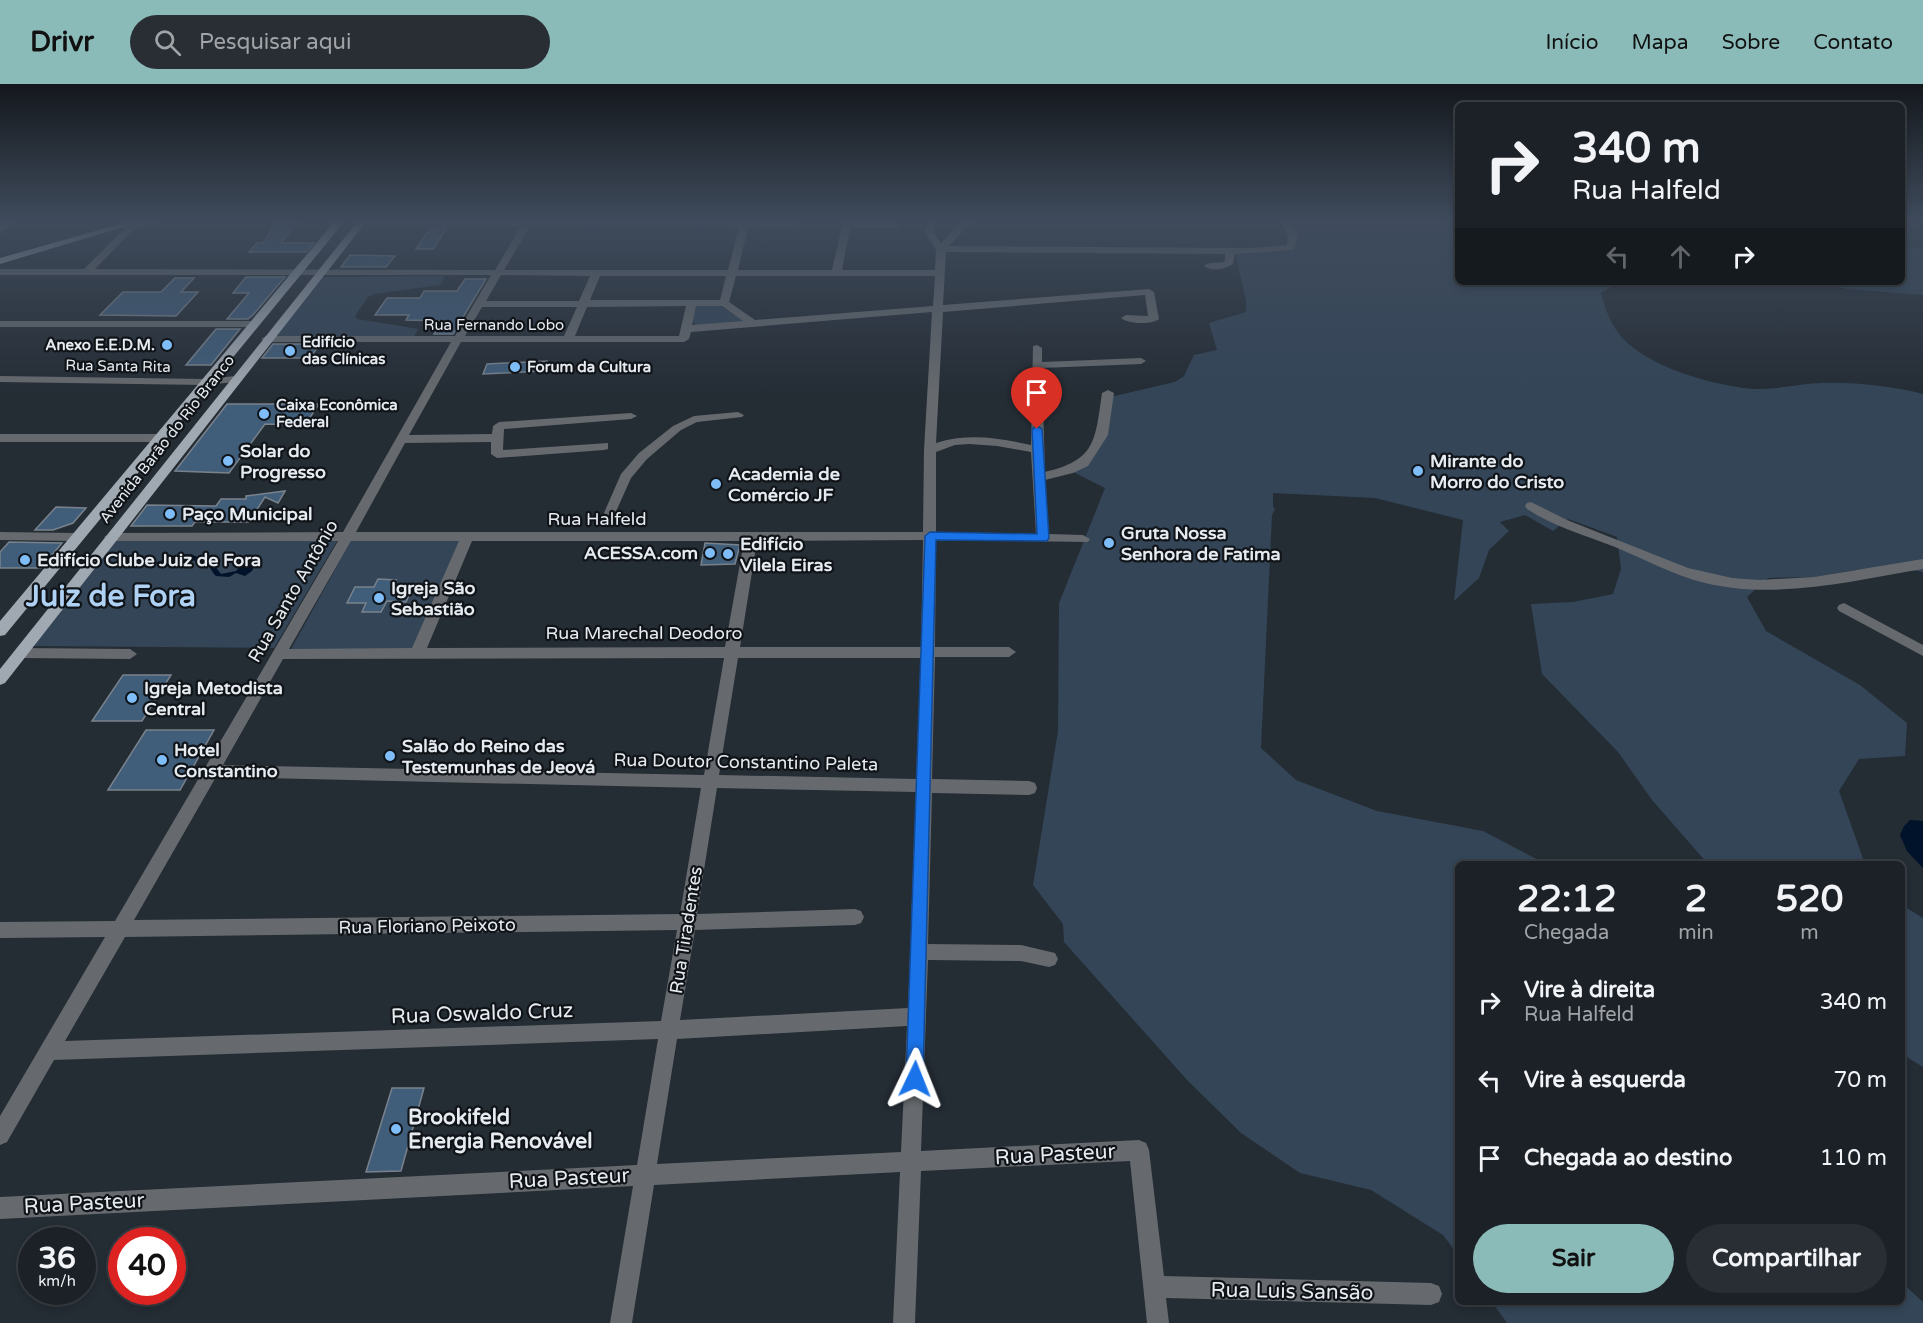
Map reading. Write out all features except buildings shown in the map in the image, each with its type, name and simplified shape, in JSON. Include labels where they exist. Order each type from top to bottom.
[{"type":"main road","name":"Avenida Barão do Rio Branco","points":[[0,631],[290,280]]},
{"type":"main road","name":"Avenida Barão do Rio Branco","points":[[0,679],[314,280]]},
{"type":"street","name":"Rua Santo Antônio","points":[[0,1134],[347,537],[400,439],[494,280]]},
{"type":"street","points":[[568,340],[593,280]]},
{"type":"street","points":[[724,303],[730,280]]},
{"type":"street","points":[[904,1323],[917,1017],[928,653],[930,450],[940,280]]},
{"type":"street","points":[[692,302],[686,329],[1149,291],[1154,318],[1126,318]]},
{"type":"street","points":[[479,304],[724,303],[753,324]]},
{"type":"street","points":[[0,324],[254,324]]},
{"type":"street","name":"Rua Fernando Lobo","points":[[266,339],[684,339],[686,329]]},
{"type":"street","points":[[1037,348],[1037,450],[1043,538]]},
{"type":"street","points":[[1038,365],[1141,361]]},
{"type":"street","name":"Rua Santa Rita","points":[[0,379],[205,382],[235,379]]},
{"type":"street","points":[[1040,477],[1069,470],[1084,463],[1102,435],[1108,393]]},
{"type":"street","points":[[610,513],[625,477],[644,456],[677,428],[694,419],[738,415]]},
{"type":"street","points":[[604,446],[496,454],[499,426],[631,416]]},
{"type":"street","points":[[0,438],[158,438]]},
{"type":"street","points":[[400,439],[497,438]]},
{"type":"street","points":[[930,450],[954,442],[976,441],[1037,450]]},
{"type":"street","points":[[1531,506],[1561,524],[1618,543],[1704,577],[1736,583],[1763,586],[1822,581],[1923,564]]},
{"type":"street","name":"Rua Halfeld","points":[[111,537],[930,536],[1083,539]]},
{"type":"street","points":[[0,537],[76,537]]},
{"type":"street","points":[[417,654],[467,537]]},
{"type":"street","name":"Rua Tiradentes","points":[[621,1323],[751,537]]},
{"type":"street","points":[[1844,608],[1923,651]]},
{"type":"street","name":"Rua Marechal Deodoro","points":[[279,654],[1009,652]]},
{"type":"street","points":[[20,653],[130,654]]},
{"type":"street","name":"Rua Doutor Constantino Paleta","points":[[211,771],[1029,788]]},
{"type":"street","name":"Rua Floriano Peixoto","points":[[0,930],[687,922],[855,917]]},
{"type":"street","points":[[919,952],[1022,953],[1049,959]]},
{"type":"street","name":"Rua Oswaldo Cruz","points":[[48,1051],[669,1030],[917,1017]]},
{"type":"street","name":"Rua Pasteur","points":[[0,1208],[1139,1150],[1154,1287]]},
{"type":"street","points":[[1154,1287],[1158,1323]]},
{"type":"street","name":"Rua Luis Sansão","points":[[1154,1287],[1431,1294]]},
{"type":"shaded area","points":[[321,280],[443,280],[440,285],[374,294],[368,297],[355,316],[357,319],[418,329],[414,337],[275,337]]},
{"type":"shaded area","points":[[1241,280],[1455,280],[1455,285],[1615,285],[1601,293],[1617,331],[1628,343],[1660,364],[1699,379],[1754,389],[1814,383],[1848,383],[1923,394],[1923,572],[1894,567],[1854,570],[1816,577],[1768,578],[1747,597],[1766,631],[1860,685],[1907,723],[1905,756],[1859,759],[1839,791],[1864,861],[1705,861],[1652,800],[1618,752],[1542,674],[1531,604],[1573,602],[1613,594],[1621,569],[1617,537],[1568,519],[1553,531],[1525,515],[1500,522],[1509,531],[1489,550],[1479,578],[1454,601],[1463,520],[1375,498],[1273,493],[1275,509],[1272,515],[1261,748],[1296,780],[1377,811],[1483,831],[1540,861],[1455,861],[1455,1251],[1443,1235],[1371,1190],[1300,1173],[1241,1133],[1187,1080],[1064,942],[1063,924],[1033,885],[1058,731],[1059,603],[1105,488],[1069,470],[1103,442],[1110,397],[1175,382],[1184,376],[1194,355],[1217,350],[1209,323],[1246,312]]},
{"type":"shaded area","points":[[1905,280],[1923,280],[1923,295],[1846,289],[1832,285],[1905,285]]},
{"type":"shaded area","points":[[695,305],[719,305],[747,323],[695,325],[692,321]]},
{"type":"shaded area","points":[[113,539],[337,541],[274,648],[30,646]]},
{"type":"shaded area","points":[[352,539],[464,539],[414,649],[291,649]]},
{"type":"shaded area","points":[[191,554],[215,566],[221,574],[236,571],[245,562],[255,564],[252,571],[245,576],[236,573],[229,577],[216,576],[208,566],[194,560],[177,560],[146,566],[177,555]]},
{"type":"shaded area","points":[[1910,820],[1923,821],[1923,868],[1907,851],[1900,835]]},
{"type":"shaded area","points":[[1905,907],[1923,918],[1923,1067],[1905,1056]]},
{"type":"shaded area","points":[[1905,1286],[1923,1302],[1923,1323],[1507,1323],[1494,1305],[1905,1305]]},
{"type":"place","name":"Anexo E.E.D.M.","points":[[167,345]]},
{"type":"place","name":"Edifício das Clínicas","points":[[290,351]]},
{"type":"place","name":"Forum da Cultura","points":[[515,367]]},
{"type":"place","name":"Caixa Econômica Federal","points":[[264,414]]},
{"type":"place","name":"Solar do Progresso","points":[[228,461]]},
{"type":"place","name":"Mirante do Morro do Cristo","points":[[1418,471]]},
{"type":"place","name":"Academia de Comércio JF","points":[[716,484]]},
{"type":"place","name":"Paço Municipal","points":[[170,514]]},
{"type":"place","name":"Gruta Nossa Senhora de Fatima","points":[[1109,543]]},
{"type":"place","name":"ACESSA.com","points":[[710,553]]},
{"type":"place","name":"Edifício Vilela Eiras","points":[[728,554]]},
{"type":"place","name":"Edifício Clube Juiz de Fora","points":[[25,560]]},
{"type":"place","name":"Igreja São Sebastião","points":[[379,598]]},
{"type":"place","name":"Igreja Metodista Central","points":[[132,698]]},
{"type":"place","name":"Salão do Reino das Testemunhas de Jeová","points":[[390,756]]},
{"type":"place","name":"Hotel Constantino","points":[[162,760]]},
{"type":"place","name":"Brookifeld Energia Renovável","points":[[396,1129]]},
{"type":"district","name":"Juiz de Fora","points":[[111,596]]},
{"type":"route","points":[[915,1079],[930,536],[1043,538],[1037,429]]}]
